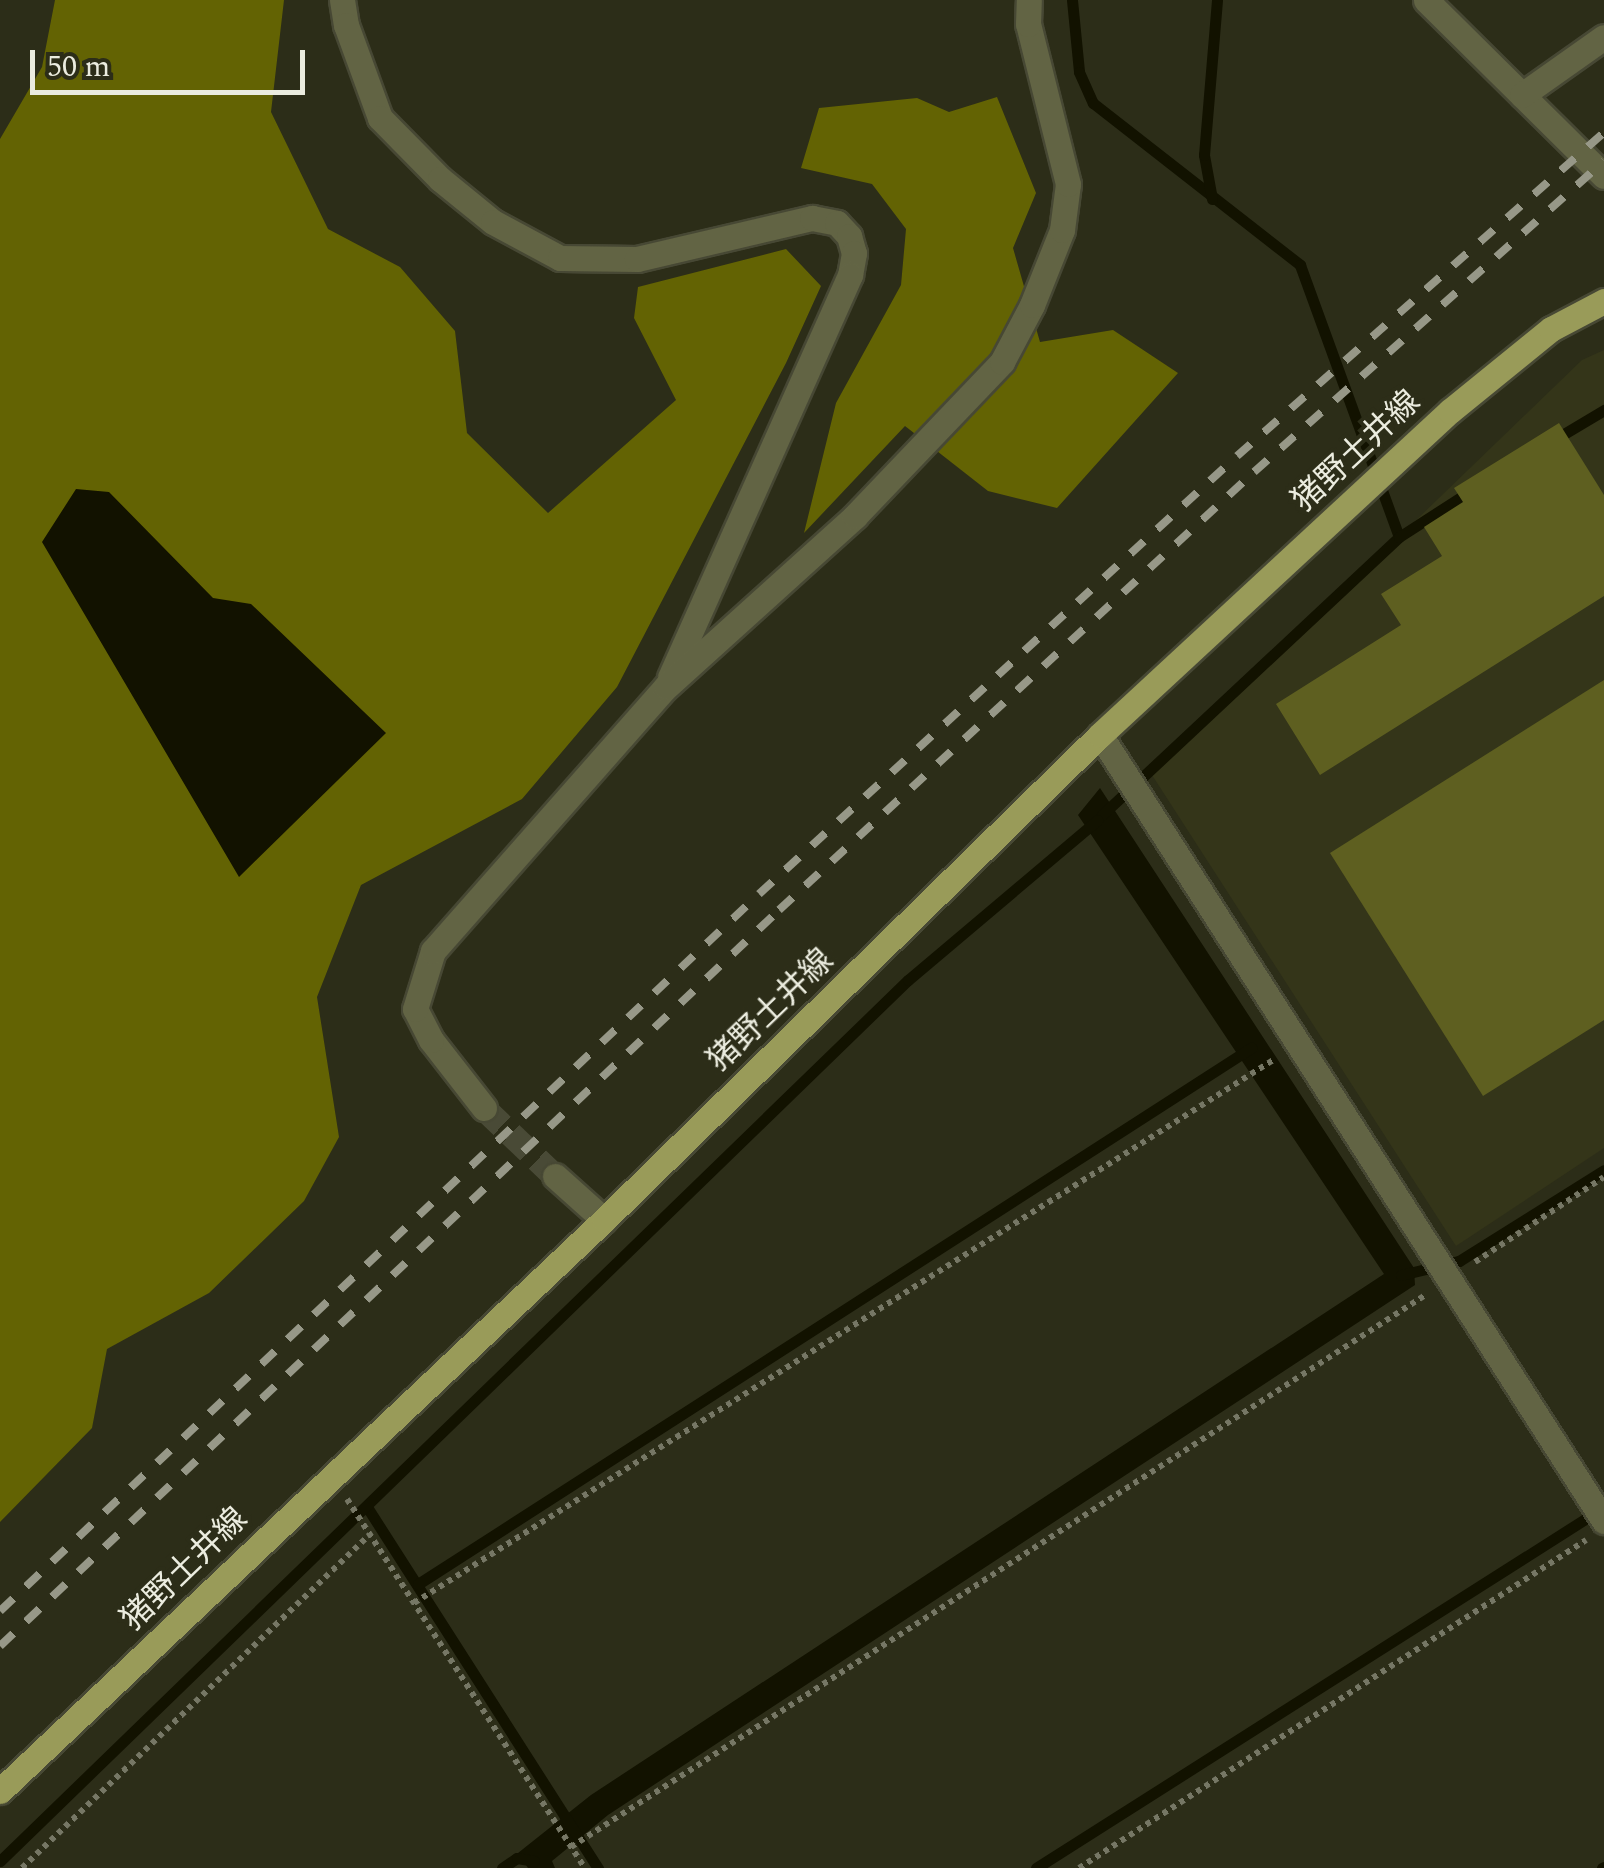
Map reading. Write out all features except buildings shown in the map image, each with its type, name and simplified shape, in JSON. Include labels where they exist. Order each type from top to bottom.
[{"type":"main road","name":"猪野土井線","points":[[0,1791],[604,1220],[1100,734],[1450,410],[1550,330],[1604,301]]},
{"type":"street","points":[[342,0],[346,25],[380,118],[440,180],[493,222],[560,258],[637,259],[812,218],[837,223],[849,236],[854,253],[850,275],[666,687]]},
{"type":"street","points":[[484,1108],[432,1040],[414,1009],[434,951],[666,687],[855,516],[1002,362],[1032,305],[1062,230],[1068,184],[1028,24],[1029,0]]},
{"type":"street","points":[[1426,0],[1604,176]]},
{"type":"street","points":[[1522,95],[1604,37]]},
{"type":"street","points":[[1100,734],[1449,1279],[1596,1530]]},
{"type":"street","points":[[556,1176],[604,1220]]},
{"type":"path","points":[[414,1603],[1298,1044]]},
{"type":"path","points":[[571,1847],[1604,1177]]},
{"type":"path","points":[[332,1475],[585,1868]]},
{"type":"path","points":[[1079,1868],[1596,1530]]},
{"type":"path","points":[[22,1868],[370,1534]]},
{"type":"shaded area","points":[[55,0],[284,0],[271,112],[328,229],[400,267],[455,331],[467,433],[548,513],[676,400],[634,318],[638,287],[786,249],[821,286],[786,363],[617,687],[522,799],[361,885],[317,997],[339,1137],[304,1201],[209,1293],[107,1349],[92,1428],[0,1522],[0,139],[42,67]]},
{"type":"shaded area","points":[[997,97],[1036,193],[1013,248],[1040,342],[1113,330],[1178,373],[1057,508],[988,491],[905,426],[804,533],[836,403],[901,285],[906,229],[872,184],[801,168],[819,108],[917,98],[949,112]]},
{"type":"shaded area","points":[[1604,350],[1604,1148],[1456,1246],[1152,775],[1582,360]]},
{"type":"shaded area","points":[[76,489],[109,492],[213,598],[251,604],[386,733],[239,877],[42,542]]},
{"type":"shaded area","points":[[1100,788],[1414,1268],[1415,1285],[608,1815],[552,1861],[555,1868],[528,1868],[518,1853],[591,1795],[1384,1274],[1078,815]]},
{"type":"waterway","points":[[1072,0],[1079,72],[1093,103],[1300,265],[1399,537],[1102,815]]},
{"type":"waterway","points":[[1212,199],[1204,155],[1217,0]]},
{"type":"waterway","points":[[1552,441],[1604,410]]},
{"type":"waterway","points":[[1399,537],[1472,490]]},
{"type":"waterway","points":[[0,1861],[908,980],[1097,820]]},
{"type":"waterway","points":[[418,1584],[1251,1048]]},
{"type":"waterway","points":[[1401,1275],[1459,1261],[1604,1170]]},
{"type":"waterway","points":[[367,1507],[598,1868]]},
{"type":"waterway","points":[[1036,1868],[1596,1512]]},
{"type":"waterway","points":[[502,1868],[517,1858],[534,1861]]},
{"type":"tunnel","points":[[484,1108],[555,1176]]},
{"type":"railway","points":[[0,1611],[759,894],[1237,456],[1604,132]]},
{"type":"railway","points":[[0,1646],[779,910],[1254,472],[1604,161]]}]
